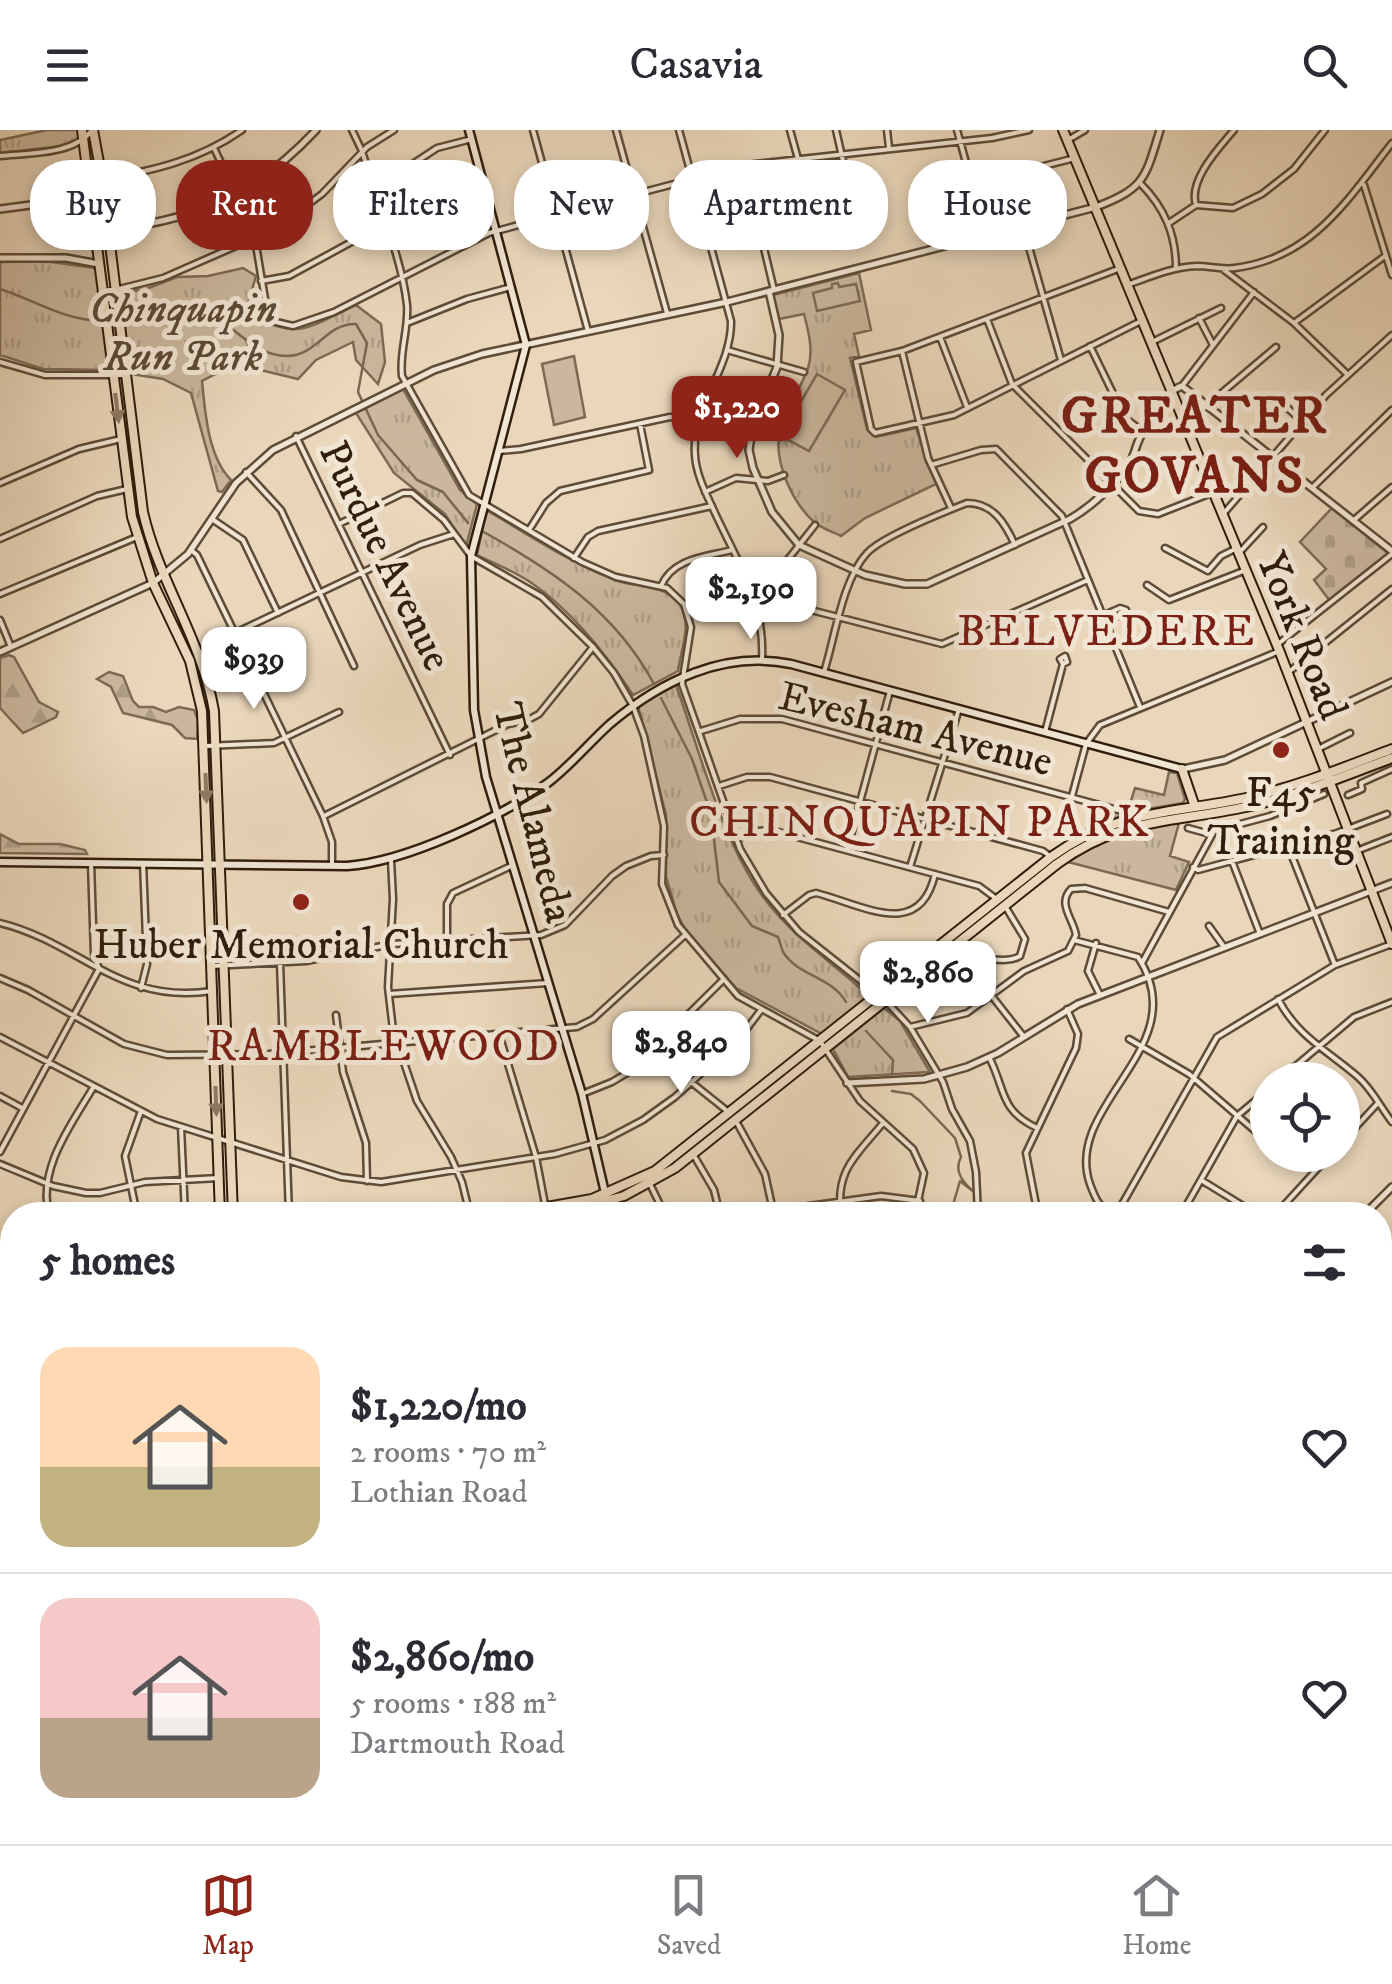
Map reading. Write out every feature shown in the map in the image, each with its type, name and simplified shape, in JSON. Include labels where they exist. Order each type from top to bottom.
[{"type":"main road","points":[[82,130],[86,160]]},
{"type":"main road","points":[[92,130],[98,160]]},
{"type":"main road","name":"York Road","points":[[1063,130],[1278,648],[1390,930],[1392,944]]},
{"type":"main road","name":"The Alameda","points":[[470,134],[477,160]]},
{"type":"main road","name":"The Alameda","points":[[494,223],[526,345],[471,556],[472,691],[478,742],[582,1094],[606,1199]]},
{"type":"main road","points":[[97,250],[134,525],[153,583],[193,672],[202,711],[220,1202]]},
{"type":"main road","points":[[110,250],[145,522],[163,576],[208,680],[214,711],[232,1202]]},
{"type":"main road","points":[[124,463],[136,462]]},
{"type":"main road","points":[[134,525],[145,522]]},
{"type":"main road","points":[[0,862],[332,865],[391,860],[497,812],[551,780],[633,706],[682,678],[724,663],[762,660],[824,672],[1045,735],[1182,769],[1193,809]]},
{"type":"main road","points":[[606,1199],[655,1171],[732,1117],[1001,902],[1050,857],[1080,837],[1143,814],[1257,804],[1392,749]]},
{"type":"main road","points":[[1328,777],[1392,758]]},
{"type":"main road","points":[[1001,902],[1096,839],[1193,809]]},
{"type":"main road","points":[[593,1202],[650,1184],[693,1154],[732,1117]]},
{"type":"street","points":[[0,156],[53,150],[84,141],[92,130]]},
{"type":"street","points":[[156,170],[214,148],[242,130]]},
{"type":"street","points":[[284,160],[316,130]]},
{"type":"street","points":[[352,130],[365,160]]},
{"type":"street","points":[[313,201],[362,151],[394,130]]},
{"type":"street","points":[[533,130],[541,160]]},
{"type":"street","points":[[616,130],[624,160]]},
{"type":"street","points":[[679,130],[687,160]]},
{"type":"street","points":[[790,130],[798,159]]},
{"type":"street","points":[[836,130],[851,196],[757,219],[779,335],[777,367],[750,435],[750,459],[776,518],[799,545],[856,572],[904,584],[927,584],[1084,509],[1130,463],[1171,390],[1182,386],[1254,292]]},
{"type":"street","points":[[887,130],[889,148]]},
{"type":"street","points":[[956,130],[966,160]]},
{"type":"street","points":[[788,160],[1029,130]]},
{"type":"street","points":[[1068,140],[1085,130]]},
{"type":"street","points":[[1067,215],[1133,192],[1160,130]]},
{"type":"street","points":[[1196,205],[1194,196],[1201,176],[1234,130]]},
{"type":"street","points":[[1169,223],[1196,205],[1233,208],[1262,194],[1298,165],[1325,130]]},
{"type":"street","points":[[417,160],[470,134]]},
{"type":"street","points":[[1128,285],[1176,269],[1224,269],[1260,263],[1293,248],[1328,222],[1364,185],[1392,144]]},
{"type":"street","points":[[214,148],[220,160]]},
{"type":"street","points":[[1067,160],[1076,158]]},
{"type":"street","points":[[1140,183],[1169,223],[1176,269]]},
{"type":"street","points":[[1364,185],[1392,275]]},
{"type":"street","points":[[0,209],[30,205]]},
{"type":"street","points":[[257,250],[264,305],[273,319],[293,326],[310,322],[496,231],[514,226]]},
{"type":"street","points":[[649,249],[667,314]]},
{"type":"street","points":[[103,298],[230,250]]},
{"type":"street","points":[[260,281],[288,276],[337,250]]},
{"type":"street","points":[[393,250],[408,323],[401,363],[406,384],[463,487],[483,504],[574,558],[612,576],[661,586],[676,595],[688,612],[690,636],[682,678],[736,840],[752,872],[783,914],[910,1027],[972,1149],[979,1202]]},
{"type":"street","points":[[566,250],[588,331]]},
{"type":"street","points":[[712,250],[731,328],[728,350],[700,418],[695,456],[705,492],[756,600],[763,634],[762,660]]},
{"type":"street","points":[[0,652],[163,576],[192,550],[246,472],[296,436],[465,358],[727,302],[927,250]]},
{"type":"street","points":[[1030,250],[1062,360]]},
{"type":"street","points":[[1294,324],[1385,256]]},
{"type":"street","points":[[0,258],[66,258],[99,264]]},
{"type":"street","points":[[1121,268],[902,351],[856,362],[875,433],[954,415],[1143,320]]},
{"type":"street","points":[[1224,269],[1294,324],[1346,374]]},
{"type":"street","points":[[408,323],[511,287]]},
{"type":"street","points":[[1152,342],[1221,308]]},
{"type":"street","points":[[1199,318],[1214,346]]},
{"type":"street","points":[[987,319],[1012,384],[1144,514],[1162,514],[1214,492]]},
{"type":"street","points":[[1223,514],[1346,374],[1392,335]]},
{"type":"street","points":[[940,337],[967,407]]},
{"type":"street","points":[[1090,346],[1125,418],[1144,432]]},
{"type":"street","points":[[1186,424],[1276,347]]},
{"type":"street","points":[[728,350],[804,372]]},
{"type":"street","points":[[902,351],[931,465],[952,509]]},
{"type":"street","points":[[0,362],[46,376],[125,375]]},
{"type":"street","points":[[1072,796],[1086,744],[1100,725],[1254,662],[1278,648],[1392,552],[1182,386]]},
{"type":"street","points":[[1288,409],[1302,421]]},
{"type":"street","points":[[1312,488],[1392,410]]},
{"type":"street","points":[[498,451],[678,416],[700,418]]},
{"type":"street","points":[[528,531],[560,491],[649,470],[640,424]]},
{"type":"street","name":"Purdue Avenue","points":[[296,436],[450,755]]},
{"type":"street","points":[[0,483],[90,444],[121,439]]},
{"type":"street","points":[[500,442],[513,451]]},
{"type":"street","points":[[931,465],[989,448],[1004,454],[1060,512],[1140,708]]},
{"type":"street","points":[[246,472],[278,505],[354,666]]},
{"type":"street","points":[[705,492],[736,478],[758,480],[784,475]]},
{"type":"street","points":[[1354,521],[1392,488]]},
{"type":"street","points":[[0,539],[97,496],[128,489]]},
{"type":"street","points":[[339,524],[412,493],[432,508],[471,556],[536,591],[613,671],[644,736],[665,837],[661,880],[685,935],[738,996],[800,1028],[823,1045],[860,1102],[920,1158],[924,1180],[920,1201],[888,1195],[829,1202]]},
{"type":"street","points":[[824,672],[856,572],[872,548],[967,503],[990,509],[1000,518],[1014,544]]},
{"type":"street","points":[[574,558],[588,537],[598,531],[712,506]]},
{"type":"street","points":[[212,519],[242,540],[278,613]]},
{"type":"street","points":[[756,600],[814,525]]},
{"type":"street","points":[[1165,548],[1208,572],[1221,556],[1238,551],[1263,527]]},
{"type":"street","points":[[234,633],[420,545],[454,534]]},
{"type":"street","points":[[0,594],[137,537]]},
{"type":"street","points":[[192,550],[324,816],[332,842],[332,865]]},
{"type":"street","points":[[661,586],[668,572],[679,564],[732,550]]},
{"type":"street","points":[[1147,585],[1167,600],[1246,570]]},
{"type":"street","points":[[688,612],[726,602],[792,604],[942,644],[1088,580]]},
{"type":"street","points":[[1288,673],[1392,590]]},
{"type":"street","points":[[0,620],[11,647]]},
{"type":"street","points":[[324,816],[508,724],[536,716],[594,648]]},
{"type":"street","points":[[1045,735],[1063,664]]},
{"type":"street","points":[[1182,769],[1218,762],[1391,685]]},
{"type":"street","points":[[847,850],[890,691]]},
{"type":"street","points":[[910,866],[959,710]]},
{"type":"street","points":[[204,746],[271,744],[339,712]]},
{"type":"street","name":"Evesham Avenue","points":[[700,732],[740,719],[776,718],[1118,810]]},
{"type":"street","points":[[1318,750],[1350,733]]},
{"type":"street","points":[[1348,795],[1362,789],[1365,779],[1392,769]]},
{"type":"street","points":[[718,786],[764,776],[1043,851],[1050,857]]},
{"type":"street","points":[[1188,828],[1214,831],[1270,816],[1324,794]]},
{"type":"street","points":[[1193,867],[1198,870],[1288,846],[1387,814]]},
{"type":"street","points":[[736,840],[768,830],[979,886],[1001,902],[1025,939],[1020,956],[1008,961],[974,957],[948,972]]},
{"type":"street","points":[[1142,964],[1214,831]]},
{"type":"street","points":[[1356,851],[1392,837]]},
{"type":"street","points":[[1288,846],[1335,966]]},
{"type":"street","points":[[210,966],[331,958],[392,944],[535,936],[565,925],[626,866],[664,855]]},
{"type":"street","points":[[391,860],[389,994],[396,1042],[419,1105],[456,1169],[466,1202]]},
{"type":"street","points":[[1232,861],[1260,934]]},
{"type":"street","points":[[0,1152],[99,969],[94,955],[91,863]]},
{"type":"street","points":[[141,988],[147,964],[144,864]]},
{"type":"street","points":[[447,942],[446,911],[452,893],[513,865]]},
{"type":"street","points":[[783,914],[814,893],[905,914],[924,902],[935,874]]},
{"type":"street","points":[[848,1083],[913,1081],[989,1058],[1067,1009],[1392,883]]},
{"type":"street","points":[[910,1027],[962,1015],[1029,968],[1068,951],[1075,929],[1065,902],[1066,894],[1073,888],[1169,912]]},
{"type":"street","points":[[0,923],[30,932],[141,988],[174,993],[212,991]]},
{"type":"street","points":[[1208,926],[1224,948]]},
{"type":"street","points":[[0,978],[145,1052],[174,1056],[283,1052],[577,1028],[593,1019],[685,935]]},
{"type":"street","points":[[1074,940],[1132,954],[1142,964],[1152,997],[1153,1017],[1142,1047],[1085,1153],[1086,1170],[1097,1202]]},
{"type":"street","points":[[1096,943],[1088,971],[1100,995]]},
{"type":"street","points":[[1121,1202],[1217,1036],[1335,966],[1392,944]]},
{"type":"street","points":[[280,963],[289,1202]]},
{"type":"street","points":[[582,1094],[622,1077],[723,980]]},
{"type":"street","points":[[389,994],[548,982]]},
{"type":"street","points":[[992,995],[1024,1037]]},
{"type":"street","points":[[1278,999],[1293,1024],[1317,1048],[1359,1078],[1392,1122]]},
{"type":"street","points":[[1301,1062],[1358,1015],[1392,1002]]},
{"type":"street","points":[[1035,1202],[1025,1160],[1076,1048],[1078,1034],[1067,1009]]},
{"type":"street","points":[[0,1037],[140,1112],[341,1177],[366,1181],[595,1144],[643,1120],[691,1082],[739,1038],[760,1010]]},
{"type":"street","points":[[336,1016],[344,1079],[366,1142],[366,1181]]},
{"type":"street","points":[[499,1034],[547,1202]]},
{"type":"street","points":[[1129,1040],[1192,1078],[1250,1127]]},
{"type":"street","points":[[656,1047],[732,1117],[765,1174],[771,1202]]},
{"type":"street","points":[[989,1058],[1006,1105],[1019,1119],[1037,1128]]},
{"type":"street","points":[[48,1202],[46,1184],[54,1158],[94,1086]]},
{"type":"street","points":[[0,1096],[22,1108]]},
{"type":"street","points":[[1360,1122],[1378,1103]]},
{"type":"street","points":[[1188,1202],[1237,1116],[1250,1105]]},
{"type":"street","points":[[135,1202],[125,1151],[140,1112]]},
{"type":"street","points":[[839,1200],[842,1177],[882,1123]]},
{"type":"street","points":[[181,1127],[184,1202]]},
{"type":"street","points":[[693,1154],[717,1202]]},
{"type":"street","points":[[0,1164],[46,1184],[93,1193],[132,1185],[219,1178]]},
{"type":"street","points":[[1286,1202],[1314,1172]]},
{"type":"street","points":[[1201,1180],[1237,1202]]},
{"type":"street","points":[[650,1184],[659,1202]]},
{"type":"green space","points":[[47,130],[78,130],[80,136],[62,146],[0,153],[0,140]]},
{"type":"green space","name":"Chinquapin Run Park","points":[[44,261],[95,268],[101,296],[146,289],[177,277],[208,276],[243,268],[256,276],[245,313],[290,329],[312,326],[356,305],[381,324],[385,362],[378,384],[356,360],[353,342],[316,360],[298,379],[235,364],[202,381],[213,447],[231,480],[222,492],[218,491],[191,393],[163,379],[106,370],[43,369],[0,355],[0,262]]},
{"type":"green space","points":[[859,273],[871,330],[854,334],[859,356],[850,358],[867,429],[876,437],[916,428],[936,484],[865,518],[841,536],[806,514],[782,468],[780,431],[808,368],[810,348],[804,314],[779,319],[773,295]]},
{"type":"green space","points":[[838,283],[839,287],[856,284],[860,301],[817,311],[813,293]]},
{"type":"green space","points":[[574,356],[585,417],[554,425],[542,364]]},
{"type":"green space","points":[[817,374],[845,390],[809,451],[781,436]]},
{"type":"green space","points":[[403,389],[460,490],[477,504],[466,547],[445,514],[394,473],[356,413]]},
{"type":"green space","points":[[1332,508],[1389,554],[1330,601],[1314,580],[1326,569],[1300,542]]},
{"type":"green space","name":"CHINQUAPIN PARK","points":[[486,510],[598,573],[658,589],[673,597],[685,619],[678,671],[633,695],[576,621],[548,595],[477,555]]},
{"type":"green space","points":[[14,657],[39,702],[58,712],[56,717],[23,733],[0,708],[0,658]]},
{"type":"green space","points":[[109,672],[123,676],[139,707],[166,712],[179,707],[194,710],[197,739],[185,738],[172,725],[123,713],[111,687],[97,679]]},
{"type":"green space","name":"CHINQUAPIN PARK","points":[[676,685],[723,821],[747,872],[785,922],[869,996],[822,1034],[736,988],[686,931],[677,914],[666,877],[666,815],[638,706]]},
{"type":"green space","points":[[1169,772],[1177,773],[1183,803],[1130,812],[1086,830],[1094,806],[1121,814],[1123,809],[1128,810],[1135,788],[1164,795]]},
{"type":"green space","points":[[1179,823],[1170,856],[1189,862],[1176,890],[1068,862],[1121,836]]},
{"type":"green space","points":[[0,834],[19,844],[60,844],[85,850],[87,854],[0,853]]},
{"type":"green space","points":[[884,1008],[900,1021],[930,1072],[848,1077],[833,1049]]},
{"type":"waterway","points":[[0,289],[62,314],[103,321]]},
{"type":"waterway","points":[[111,321],[189,308],[215,317],[260,349],[287,356],[306,351],[337,329],[356,324],[367,343],[358,392],[378,435],[417,480],[443,492],[468,523]]},
{"type":"waterway","points":[[482,531],[580,595],[621,635],[654,684]]},
{"type":"waterway","points":[[661,698],[692,759],[711,814],[719,882],[752,926],[778,937],[789,960],[832,987],[846,1002]]},
{"type":"waterway","points":[[866,1031],[893,1060],[892,1074]]},
{"type":"waterway","points":[[892,1091],[911,1094],[955,1138],[961,1157],[959,1172],[974,1192],[960,1181],[954,1202]]},
{"type":"place","name":"F45 Training","points":[[1281,750]]},
{"type":"place","name":"Huber Memorial Church","points":[[301,902]]},
{"type":"district","name":"GREATER GOVANS","points":[[1195,444]]},
{"type":"district","name":"BELVEDERE","points":[[1107,629]]},
{"type":"district","name":"CHINQUAPIN PARK","points":[[920,820]]},
{"type":"district","name":"RAMBLEWOOD","points":[[384,1044]]}]
